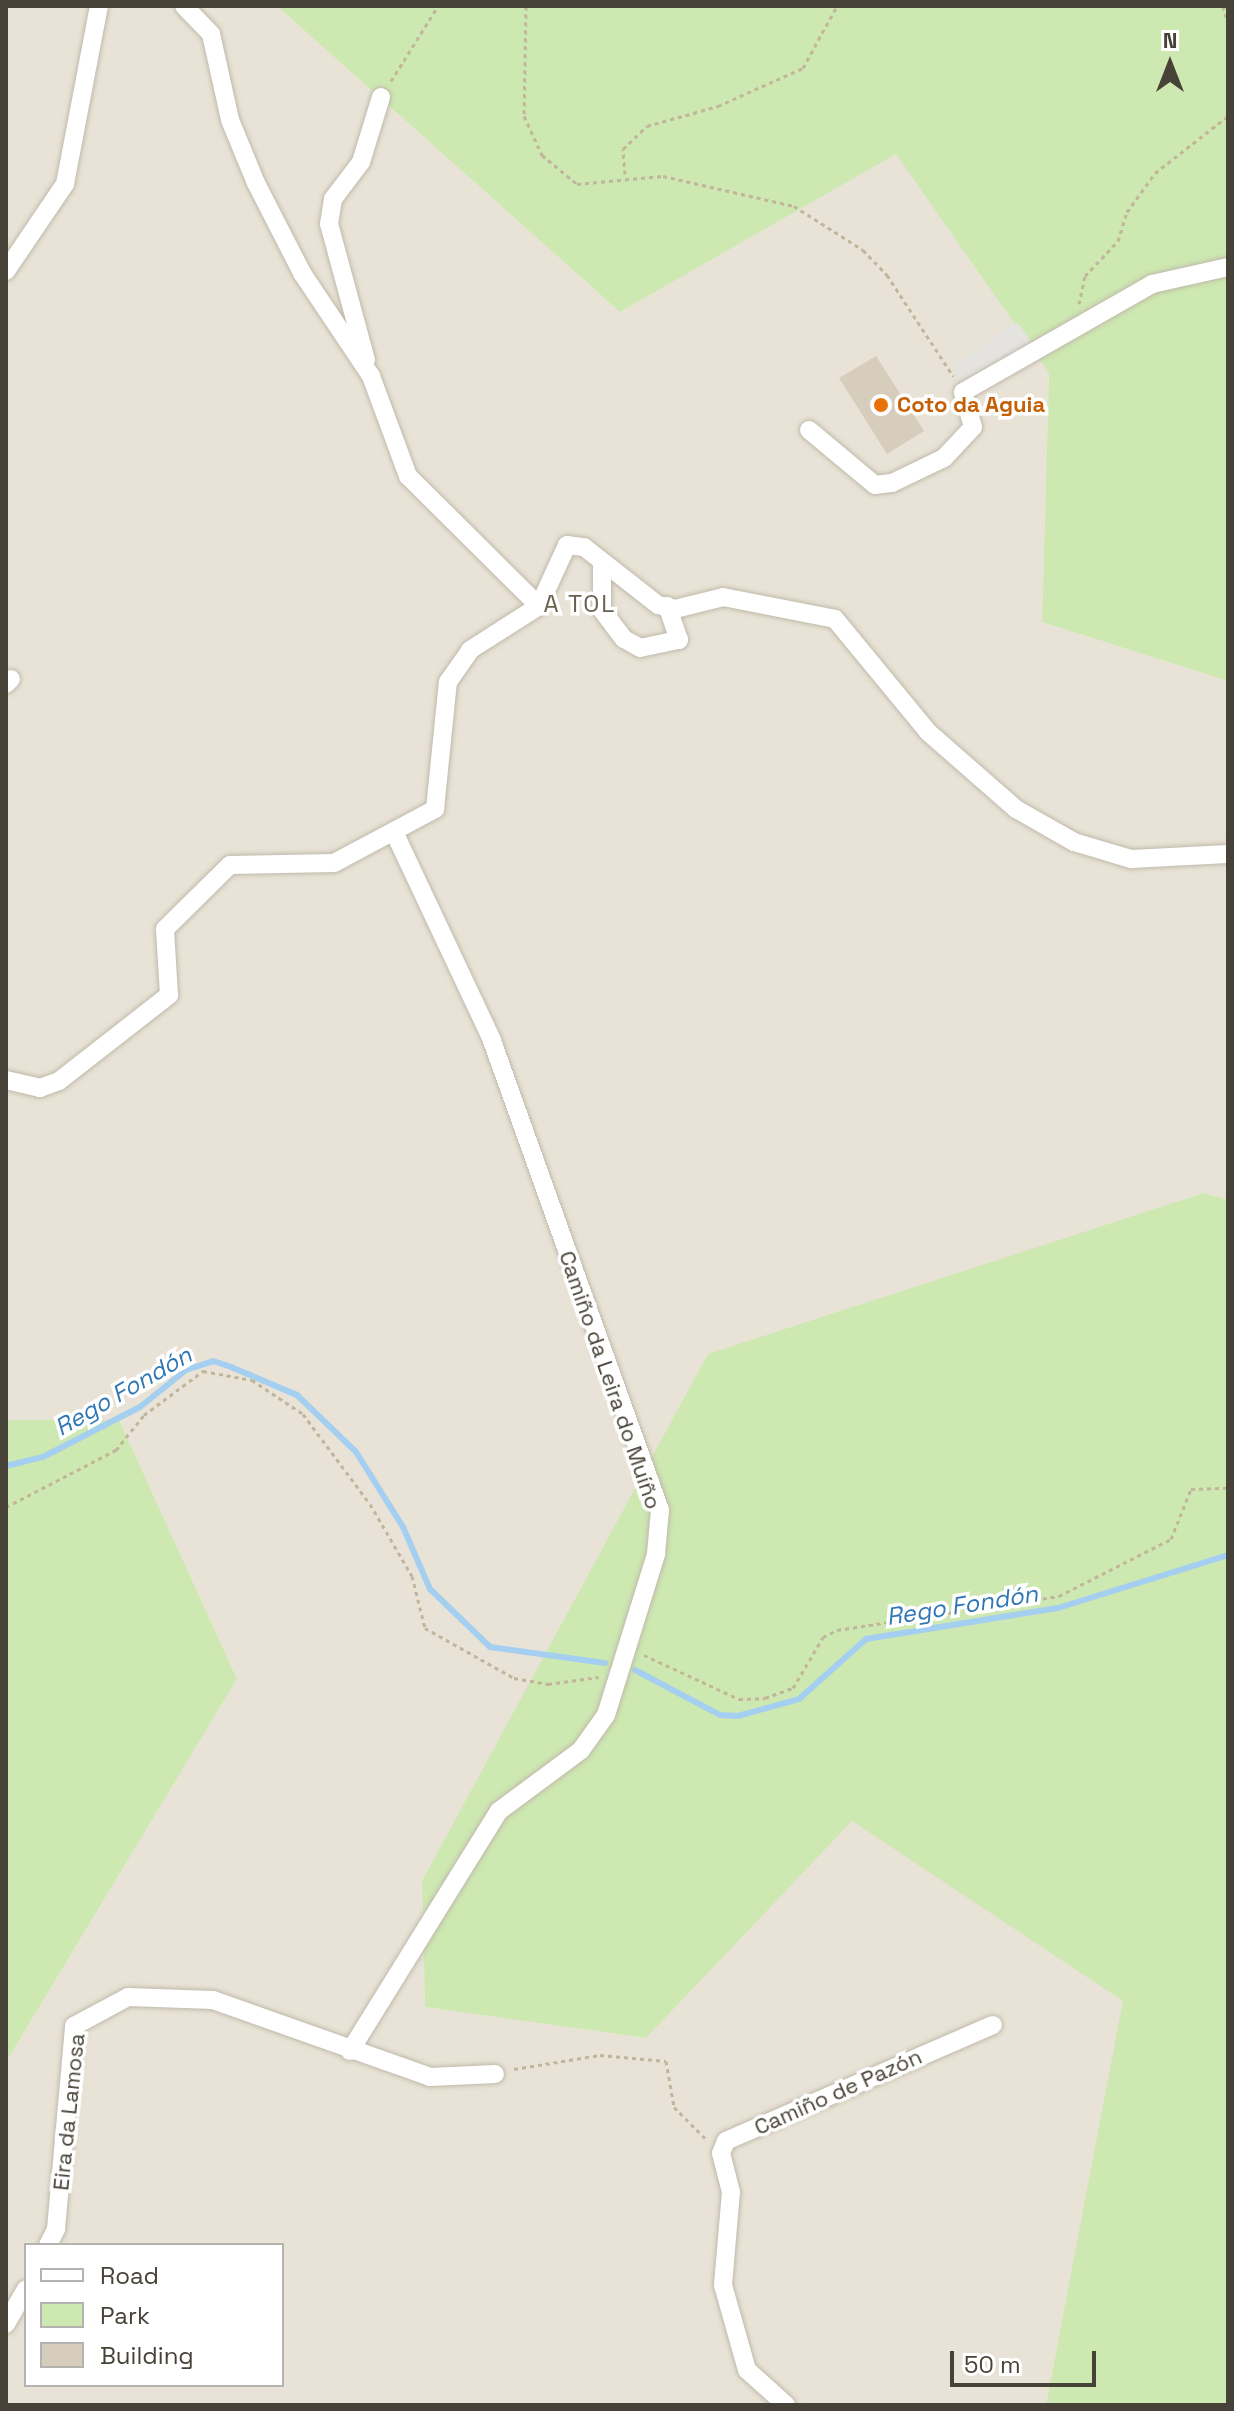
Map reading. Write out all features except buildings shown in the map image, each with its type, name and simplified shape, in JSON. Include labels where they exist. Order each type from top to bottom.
[{"type":"street","points":[[6,271],[65,184],[99,6]]},
{"type":"street","points":[[184,6],[211,34],[230,120],[256,183],[302,273],[371,376]]},
{"type":"street","points":[[381,97],[361,162],[333,199],[329,224],[371,376],[408,476],[539,606]]},
{"type":"street","points":[[809,430],[875,485],[892,483],[944,458],[973,427],[963,392],[1152,284],[1228,267]]},
{"type":"street","points":[[6,1080],[40,1088],[59,1081],[169,995],[165,929],[230,865],[334,863],[395,834],[435,809],[448,682],[470,650],[539,606],[567,545],[584,547],[602,565],[667,606],[679,640],[640,648],[624,639],[602,610],[602,565]]},
{"type":"street","points":[[667,606],[723,597],[835,619],[928,732],[1016,809],[1074,842],[1131,859],[1228,854]]},
{"type":"street","name":"Camiño da Leira do Muíño","points":[[350,2051],[466,1856],[499,1811],[581,1750],[606,1715],[656,1554],[660,1510],[492,1040],[395,834]]},
{"type":"street","name":"Eira da Lamosa","points":[[49,2243],[56,2229],[74,2026],[128,1997],[213,2000],[350,2051]]},
{"type":"street","name":"Camiño de Pazón","points":[[723,2148],[810,2110],[856,2079],[993,2025]]},
{"type":"street","points":[[350,2051],[430,2077],[495,2074]]},
{"type":"street","points":[[723,2148],[731,2192],[723,2285],[747,2370],[786,2405]]},
{"type":"street","points":[[6,2324],[24,2292]]},
{"type":"path","points":[[381,97],[438,6]]},
{"type":"path","points":[[526,6],[524,116],[542,155],[577,184],[625,174],[794,206],[863,250],[963,392]]},
{"type":"path","points":[[625,174],[623,149],[647,126],[718,106],[803,68],[837,6]]},
{"type":"path","points":[[1223,6],[1228,23]]},
{"type":"path","points":[[1074,329],[1085,276],[1118,241],[1127,212],[1155,173],[1228,116]]},
{"type":"path","points":[[6,1507],[116,1450],[144,1415],[203,1371],[252,1380],[303,1414],[370,1504],[412,1576],[425,1628],[514,1678],[548,1684],[658,1656],[739,1699],[765,1698],[793,1688],[823,1637],[837,1630],[1059,1596],[1171,1539],[1191,1489],[1228,1488]]},
{"type":"path","points":[[495,2074],[600,2055],[666,2061],[683,2123],[723,2148]]},
{"type":"shaded area","points":[[6,6],[277,6],[620,312],[896,153],[1049,373],[1042,622],[1228,681],[1228,1200],[1204,1193],[422,1881],[425,2007],[646,2038],[851,1820],[1124,2001],[1046,2405],[6,2405],[6,2062],[237,1679],[119,1420],[6,1420]]},
{"type":"shaded area","name":"Coto da Aguia","points":[[1017,322],[1032,342],[964,387],[952,366]]},
{"type":"green space","points":[[277,6],[1228,6],[1228,681],[1042,622],[1049,373],[896,154],[620,312]]},
{"type":"green space","points":[[1204,1193],[1228,1200],[1228,2405],[1046,2405],[1123,2001],[852,1821],[646,2038],[425,2007],[422,1881],[708,1354]]},
{"type":"green space","points":[[6,1420],[119,1420],[237,1679],[6,2062]]},
{"type":"waterway","name":"Rego Fondón","points":[[6,1466],[43,1457],[140,1407],[186,1370],[213,1361],[297,1395],[356,1452],[403,1527],[430,1589],[490,1647],[605,1663]]},
{"type":"waterway","name":"Rego Fondón","points":[[635,1670],[720,1715],[738,1716],[799,1699],[866,1639],[1058,1608],[1228,1555]]},
{"type":"place","name":"Coto da Aguia","points":[[881,405]]},
{"type":"district","name":"A TOL","points":[[580,604]]}]
